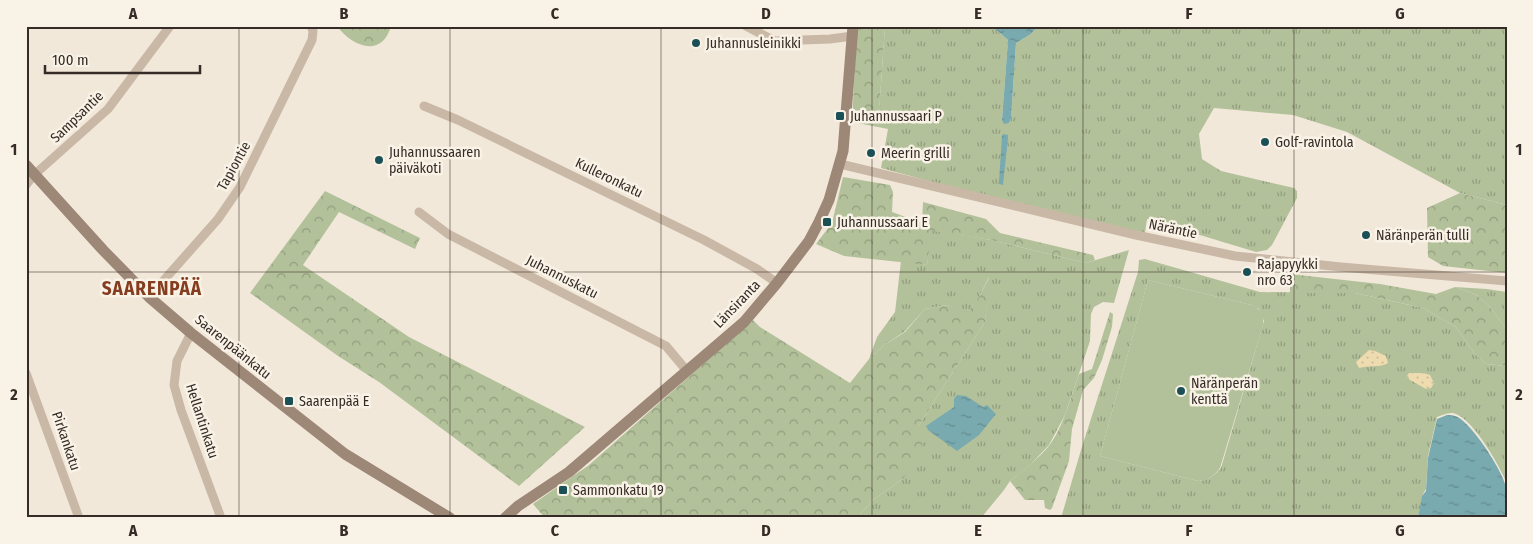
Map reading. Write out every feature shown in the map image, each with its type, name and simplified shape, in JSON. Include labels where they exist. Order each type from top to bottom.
[{"type":"street","name":"Sampsantie","points":[[34,175],[108,109],[170,26]]},
{"type":"street","points":[[746,26],[775,41],[830,39],[853,31]]},
{"type":"street","name":"Tapiontie","points":[[150,297],[218,219],[240,187],[312,40],[312,29]]},
{"type":"street","name":"Länsiranta","points":[[505,518],[518,506],[569,472],[744,322],[809,241],[820,222],[829,200],[840,164],[846,128],[853,31]]},
{"type":"street","name":"Kulleronkatu","points":[[424,106],[466,124],[704,240],[757,269],[777,283]]},
{"type":"street","name":"Näräntie","points":[[840,164],[1136,235],[1235,256],[1507,281]]},
{"type":"street","name":"Saarenpäänkatu","points":[[26,166],[103,250],[150,297],[191,333],[345,454],[450,518]]},
{"type":"street","points":[[26,186],[34,175]]},
{"type":"street","name":"Juhannuskatu","points":[[419,212],[448,234],[666,346],[687,371]]},
{"type":"street","name":"Hellantinkatu","points":[[191,333],[177,361],[174,384],[181,410],[222,518]]},
{"type":"street","name":"Pirkankatu","points":[[26,373],[79,518]]},
{"type":"green space","points":[[337,26],[391,26],[387,36],[381,43],[374,46],[366,46],[350,39]]},
{"type":"green space","points":[[857,26],[885,26],[878,127],[852,122]]},
{"type":"green space","points":[[885,26],[992,26],[1008,40],[1002,120],[1009,123],[1011,119],[1016,43],[1031,34],[1038,26],[1507,26],[1507,205],[1460,193],[1347,132],[1293,115],[1214,108],[1199,134],[1202,159],[1221,171],[1294,188],[1297,191],[1297,198],[1272,245],[1267,250],[1256,252],[1147,219],[1144,239],[881,168],[888,129],[878,127]]},
{"type":"green space","points":[[843,177],[890,185],[893,192],[892,212],[922,223],[923,202],[986,219],[1000,233],[1093,255],[1095,260],[1086,263],[991,240],[932,231],[927,265],[844,256],[816,244],[832,223]]},
{"type":"green space","points":[[325,191],[420,238],[415,249],[339,212],[303,265],[409,337],[585,427],[519,486],[379,382],[338,356],[250,293]]},
{"type":"green space","points":[[1460,193],[1507,205],[1507,273],[1443,266],[1428,257],[1427,208]]},
{"type":"green space","points":[[931,230],[991,240],[1086,263],[1129,250],[1114,303],[1103,302],[1094,307],[1091,314],[1090,341],[1065,415],[1049,445],[1031,464],[1010,481],[981,518],[857,518],[873,500],[904,478],[919,425],[985,322],[989,277],[968,313],[947,305],[925,309],[904,332],[883,346],[869,359],[877,337],[895,312],[901,261],[927,265]]},
{"type":"green space","points":[[1145,259],[1260,292],[1355,293],[1423,308],[1456,327],[1475,354],[1486,364],[1507,366],[1507,484],[1493,456],[1471,425],[1456,414],[1449,413],[1437,417],[1428,456],[1426,489],[1423,494],[1418,518],[1061,518],[1138,272],[1139,260]],"holes":[[[1148,280],[1251,305],[1259,309],[1264,321],[1221,468],[1208,479],[1198,481],[1100,456]]]},
{"type":"green space","points":[[1290,274],[1380,284],[1436,294],[1455,287],[1477,295],[1490,307],[1507,330],[1507,366],[1486,364],[1475,354],[1456,327],[1423,308],[1355,293],[1290,293]]},
{"type":"green space","points":[[990,276],[985,322],[919,425],[926,438],[904,478],[873,500],[857,518],[545,518],[533,504],[589,465],[753,320],[760,327],[850,383],[869,359],[883,346],[905,332],[925,309],[947,305],[968,312]]},
{"type":"green space","name":"Näränperän kenttä","points":[[1148,280],[1251,305],[1259,310],[1263,318],[1263,325],[1220,468],[1205,480],[1198,481],[1100,456]]},
{"type":"green space","points":[[1455,287],[1507,292],[1507,330],[1490,307],[1477,295]]},
{"type":"green space","points":[[1110,312],[1113,314],[1112,327],[1102,360],[1094,378],[1083,390],[1072,429],[1069,461],[1050,510],[1045,508],[1044,500],[1025,500],[1010,481],[1039,456],[1053,440],[1070,402],[1079,374],[1092,369]]},
{"type":"sand","points":[[1369,350],[1386,356],[1388,363],[1359,368],[1356,362]]},
{"type":"sand","points":[[1409,373],[1430,375],[1434,383],[1431,388],[1426,389],[1410,380],[1407,376]]},
{"type":"water","points":[[992,26],[1038,26],[1031,34],[1016,43],[1011,119],[1009,123],[1004,124],[1002,120],[1008,40]]},
{"type":"water","points":[[1002,135],[1008,135],[1008,138],[1003,185],[999,184],[999,182]]},
{"type":"water","points":[[957,395],[966,396],[983,407],[987,405],[996,414],[979,435],[957,451],[928,430],[926,426],[954,407],[954,399]]},
{"type":"water","points":[[1447,415],[1455,416],[1469,427],[1485,447],[1499,470],[1507,491],[1507,518],[1418,518],[1422,496],[1426,491],[1428,458],[1437,419]]},
{"type":"place","name":"Juhannusleinikki","points":[[696,43]]},
{"type":"place","name":"Juhannussaari P","points":[[840,116]]},
{"type":"place","name":"Golf-ravintola","points":[[1265,142]]},
{"type":"place","name":"Meerin grilli","points":[[871,153]]},
{"type":"place","name":"Juhannussaaren päiväkoti","points":[[379,160]]},
{"type":"place","name":"Juhannussaari E","points":[[827,222]]},
{"type":"place","name":"Näränperän tulli","points":[[1366,235]]},
{"type":"place","name":"Rajapyykki nro 63","points":[[1247,272]]},
{"type":"place","name":"Näränperän kenttä","points":[[1181,391]]},
{"type":"place","name":"Saarenpää E","points":[[289,401]]},
{"type":"place","name":"Sammonkatu 19","points":[[563,490]]},
{"type":"district","name":"SAARENPÄÄ","points":[[152,288]]}]
